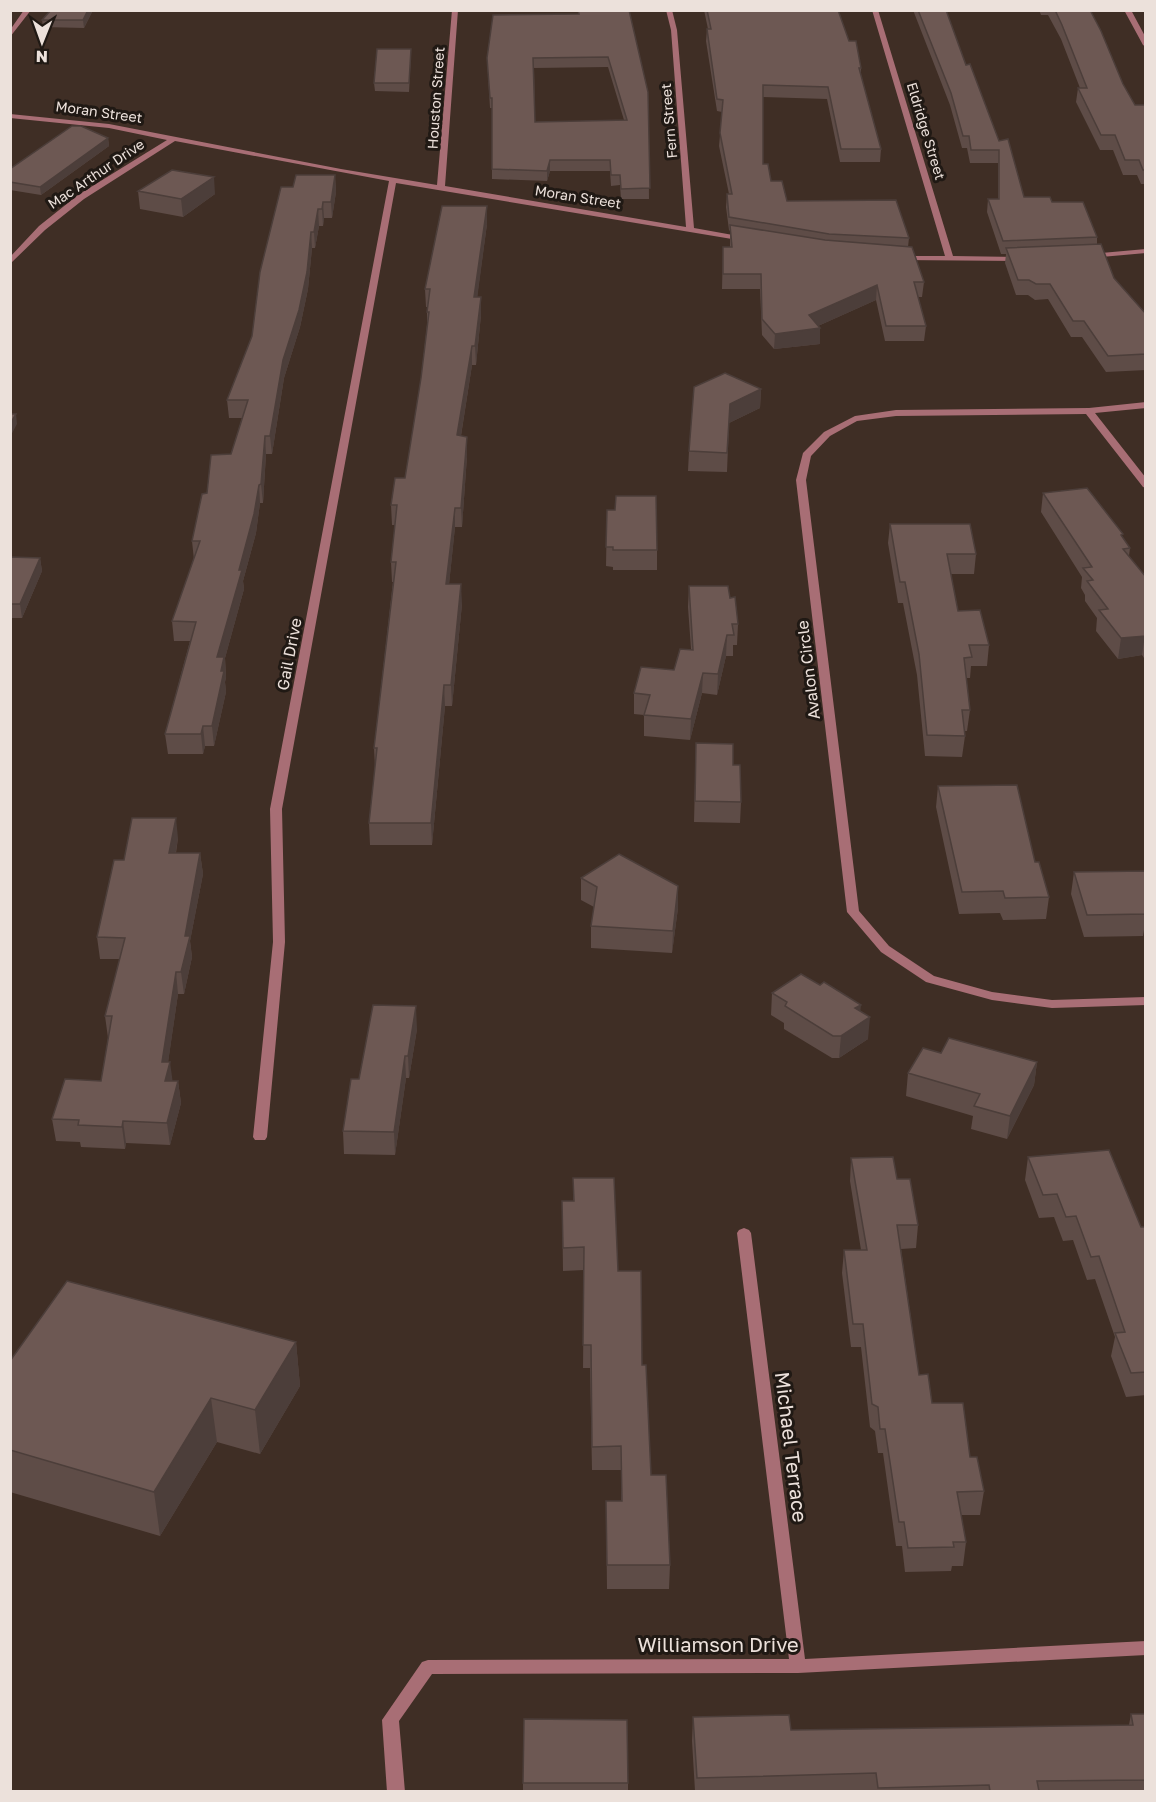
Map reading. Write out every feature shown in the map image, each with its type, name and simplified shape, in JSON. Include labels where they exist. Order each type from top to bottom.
[{"type":"street","points":[[10,35],[28,10]]},
{"type":"street","name":"Houston Street","points":[[441,188],[455,10]]},
{"type":"street","name":"Fern Street","points":[[669,10],[674,30],[690,230]]},
{"type":"street","name":"Eldridge Street","points":[[875,10],[951,259]]},
{"type":"street","points":[[1127,10],[1146,45]]},
{"type":"street","name":"Moran Street","points":[[10,116],[82,122],[393,180],[753,240]]},
{"type":"street","name":"Mac Arthur Drive","points":[[10,262],[42,228],[81,197],[175,138]]},
{"type":"street","name":"Gail Drive","points":[[260,1137],[279,942],[276,809],[393,180]]},
{"type":"street","points":[[1084,256],[1146,251]]},
{"type":"street","points":[[889,257],[1030,259]]},
{"type":"street","name":"Avalon Circle","points":[[1146,405],[1089,411],[896,413],[855,419],[828,434],[806,455],[801,480],[853,912],[885,949],[930,979],[992,996],[1052,1004],[1146,1001]]},
{"type":"street","points":[[1089,411],[1146,485]]},
{"type":"street","name":"Michael Terrace","points":[[744,1233],[798,1666]]},
{"type":"street","name":"Williamson Drive","points":[[396,1791],[390,1720],[428,1667],[798,1666],[1146,1648]]},
{"type":"building","points":[[51,10],[88,10],[83,20],[42,20]]},
{"type":"building","points":[[578,10],[629,10],[648,92],[650,188],[621,189],[620,175],[611,175],[610,160],[550,160],[547,171],[492,169],[492,98],[490,98],[487,58],[493,15],[579,14]],"holes":[[[608,57],[627,120],[535,122],[533,58]]]},
{"type":"building","points":[[707,10],[838,10],[849,41],[856,41],[861,68],[859,68],[881,149],[841,149],[828,87],[763,85],[763,164],[768,164],[771,181],[782,181],[787,201],[896,200],[909,238],[829,234],[729,217],[727,194],[732,194],[720,133],[723,100],[717,99],[707,29],[711,29]]},
{"type":"building","points":[[918,10],[946,10],[966,65],[970,64],[999,141],[1008,139],[1024,197],[1050,197],[1052,202],[1083,202],[1097,237],[1003,241],[988,199],[999,199],[999,150],[971,150],[969,136],[963,136],[951,93]]},
{"type":"building","points":[[1055,10],[1090,10],[1123,84],[1135,105],[1146,105],[1146,170],[1143,170],[1139,160],[1125,160],[1115,135],[1101,135],[1078,88],[1087,88]]},
{"type":"building","points":[[377,49],[411,49],[409,83],[374,83]]},
{"type":"building","points":[[72,126],[81,126],[108,138],[40,187],[10,182],[10,169]]},
{"type":"building","points":[[172,170],[214,177],[181,199],[138,191]]},
{"type":"building","points":[[296,175],[335,175],[331,202],[323,202],[322,209],[318,209],[314,232],[311,232],[307,272],[299,310],[283,360],[270,436],[265,436],[261,484],[239,570],[242,570],[217,657],[224,657],[221,671],[224,671],[212,726],[203,726],[201,734],[165,734],[196,622],[172,621],[200,541],[192,541],[202,494],[207,493],[211,455],[231,454],[248,400],[227,400],[252,336],[260,272],[281,187],[293,187]]},
{"type":"building","points":[[442,206],[487,206],[474,297],[481,297],[475,346],[472,346],[457,435],[467,437],[461,508],[455,508],[446,584],[461,584],[451,685],[444,685],[431,823],[369,823],[377,748],[374,748],[396,562],[391,562],[397,505],[391,505],[395,478],[405,478],[429,312],[427,312],[430,289],[425,289]]},
{"type":"building","points":[[730,225],[825,240],[912,247],[924,282],[914,282],[926,326],[886,326],[877,285],[809,315],[820,328],[775,334],[762,319],[761,274],[723,274],[723,247],[732,247]]},
{"type":"building","points":[[1101,244],[1114,278],[1146,314],[1146,354],[1108,356],[1084,321],[1073,321],[1050,284],[1018,280],[1006,248]]},
{"type":"building","points":[[725,373],[761,389],[730,404],[727,453],[689,451],[694,387]]},
{"type":"building","points":[[10,414],[16,414],[10,424]]},
{"type":"building","points":[[1087,488],[1123,534],[1121,535],[1130,548],[1123,549],[1146,577],[1146,636],[1121,638],[1099,610],[1108,609],[1087,581],[1093,580],[1083,568],[1092,567],[1043,493]]},
{"type":"building","points":[[616,496],[656,496],[657,550],[613,550],[613,547],[606,547],[607,510],[615,510]]},
{"type":"building","points":[[890,524],[970,524],[976,554],[947,554],[958,611],[980,610],[989,645],[969,645],[972,657],[964,658],[970,710],[962,710],[965,736],[927,735],[919,654],[905,582],[900,582]]},
{"type":"building","points":[[10,557],[40,558],[20,604],[10,604]]},
{"type":"building","points":[[689,586],[728,586],[730,598],[735,597],[738,624],[732,624],[734,635],[727,635],[718,674],[703,673],[691,719],[644,715],[650,695],[634,693],[641,667],[674,670],[680,649],[693,650]]},
{"type":"building","points":[[696,743],[733,744],[733,765],[740,765],[741,802],[695,801]]},
{"type":"building","points":[[1017,785],[1035,862],[1039,862],[1049,897],[1005,898],[1003,891],[962,892],[938,786]]},
{"type":"building","points":[[132,818],[176,818],[169,853],[200,853],[185,936],[190,936],[181,972],[176,972],[162,1062],[170,1062],[165,1081],[178,1081],[167,1123],[123,1121],[122,1127],[78,1125],[79,1120],[52,1119],[65,1079],[101,1081],[112,1016],[105,1016],[125,938],[97,937],[114,860],[124,860]]},
{"type":"building","points":[[619,854],[678,886],[673,931],[591,926],[597,887],[581,878]]},
{"type":"building","points":[[1146,871],[1146,914],[1087,915],[1074,872]]},
{"type":"building","points":[[801,974],[820,985],[824,982],[861,1005],[855,1008],[870,1017],[841,1036],[833,1036],[785,1006],[787,1002],[772,993]]},
{"type":"building","points":[[373,1005],[416,1006],[408,1056],[405,1056],[394,1132],[343,1131],[351,1079],[359,1079]]},
{"type":"building","points":[[949,1038],[1037,1062],[1010,1116],[974,1106],[980,1094],[908,1073],[923,1048],[941,1053]]},
{"type":"building","points":[[1109,1150],[1141,1227],[1146,1227],[1146,1372],[1131,1373],[1115,1333],[1125,1332],[1099,1256],[1091,1257],[1076,1216],[1066,1217],[1057,1194],[1043,1195],[1028,1157]]},
{"type":"building","points":[[893,1157],[897,1179],[910,1179],[918,1225],[897,1225],[919,1375],[928,1374],[932,1403],[963,1403],[970,1457],[977,1457],[984,1491],[957,1492],[966,1542],[953,1542],[954,1547],[908,1548],[904,1522],[899,1522],[885,1429],[880,1429],[878,1407],[872,1404],[863,1324],[853,1324],[844,1250],[867,1250],[851,1158]]},
{"type":"building","points":[[573,1178],[614,1178],[618,1271],[641,1271],[642,1365],[646,1365],[651,1475],[666,1475],[670,1565],[607,1565],[606,1501],[622,1501],[621,1446],[592,1447],[591,1345],[583,1345],[584,1247],[563,1248],[562,1201],[574,1201]]},
{"type":"building","points":[[67,1281],[296,1342],[255,1410],[211,1398],[154,1492],[10,1450],[10,1361]]},
{"type":"building","points":[[1131,1714],[1146,1714],[1146,1780],[1037,1781],[1039,1791],[990,1791],[989,1785],[878,1788],[876,1773],[697,1778],[693,1717],[789,1715],[791,1730],[1133,1725]]},
{"type":"building","points":[[524,1719],[627,1720],[628,1783],[523,1783]]}]
